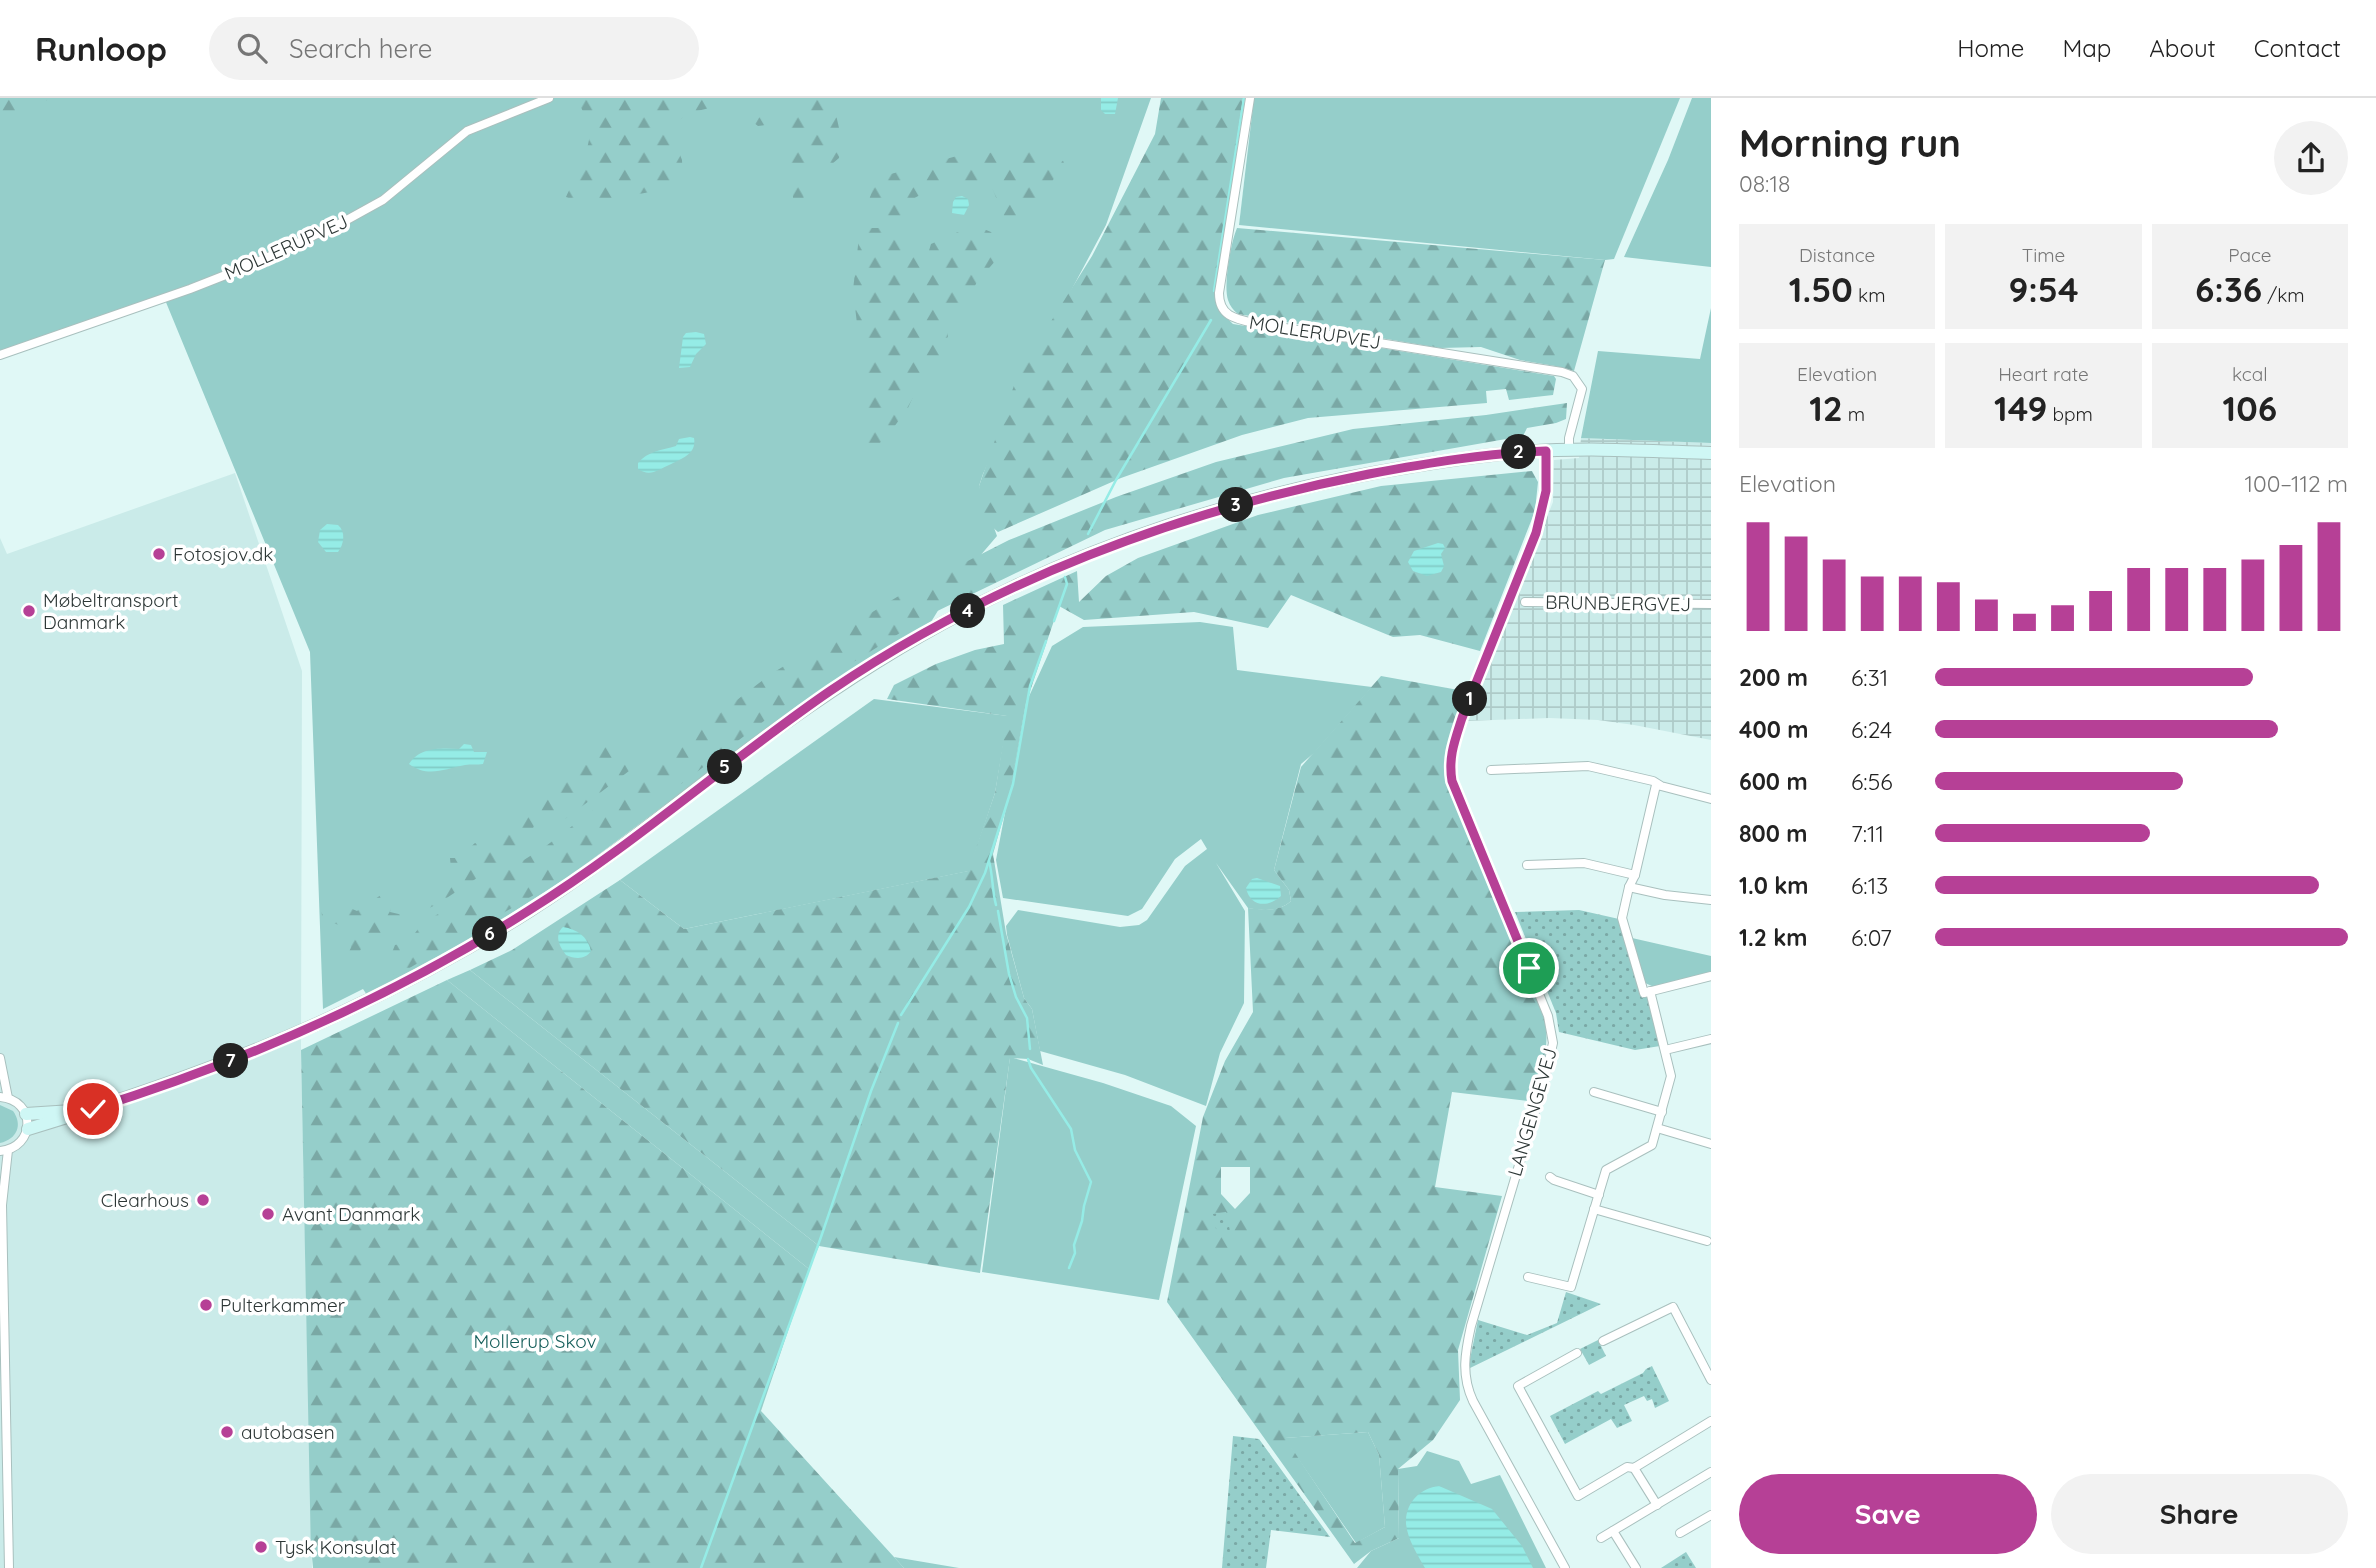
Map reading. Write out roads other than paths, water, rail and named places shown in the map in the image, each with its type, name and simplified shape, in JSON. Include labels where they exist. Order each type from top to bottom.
[{"type":"street","name":"MOLLERUPVEJ","points":[[0,355],[251,265],[345,221],[383,200],[467,131],[549,98]]},
{"type":"street","name":"MOLLERUPVEJ","points":[[1250,98],[1219,293],[1219,303],[1224,313],[1234,319],[1254,323],[1562,372],[1573,376],[1579,382],[1581,394],[1569,438],[1569,450]]},
{"type":"street","points":[[27,1129],[205,1071],[282,1040],[355,1008],[462,951],[589,870],[739,756],[831,691],[944,622],[1024,583],[1123,541],[1217,510],[1313,485],[1457,459],[1569,450],[1711,453]]},
{"type":"street","name":"LANGENGEVEJ","points":[[1546,451],[1546,491],[1536,533],[1462,718],[1453,744],[1450,764],[1452,781],[1548,1016],[1553,1042],[1545,1078],[1471,1326],[1465,1356],[1465,1378],[1473,1401],[1565,1568]]},
{"type":"street","name":"BRUNBJERGVEJ","points":[[1525,602],[1711,604]]},
{"type":"street","points":[[1491,769],[1588,766],[1653,781],[1656,785],[1711,799]]},
{"type":"street","points":[[1656,785],[1622,918],[1644,993],[1711,976]]},
{"type":"street","points":[[1527,865],[1584,863],[1635,875]]},
{"type":"street","points":[[1629,887],[1711,901]]},
{"type":"street","points":[[1528,1278],[1571,1287],[1606,1170],[1652,1144],[1671,1076],[1650,991]]},
{"type":"street","points":[[1665,1051],[1711,1039]]},
{"type":"street","points":[[0,1058],[4,1097],[22,1107],[26,1114],[27,1129],[20,1142],[4,1150],[1,1201],[9,1568]]},
{"type":"street","points":[[1594,1092],[1662,1112]]},
{"type":"street","points":[[26,1114],[93,1109]]},
{"type":"street","points":[[1657,1128],[1711,1144]]},
{"type":"street","points":[[1550,1177],[1599,1195]]},
{"type":"street","points":[[1594,1209],[1707,1241]]},
{"type":"street","points":[[1603,1341],[1673,1307],[1711,1380]]},
{"type":"street","points":[[1577,1353],[1518,1386],[1578,1496],[1627,1467],[1634,1468],[1711,1421]]},
{"type":"street","points":[[1634,1468],[1657,1505]]},
{"type":"street","points":[[1601,1538],[1711,1472]]},
{"type":"street","points":[[1680,1533],[1711,1515]]},
{"type":"street","points":[[1613,1531],[1636,1568]]},
{"type":"waterway","points":[[1214,291],[1244,98]]},
{"type":"waterway","points":[[1088,534],[1116,480],[1211,320]]},
{"type":"waterway","points":[[1054,621],[1067,584],[1065,577]]},
{"type":"waterway","points":[[901,1015],[969,907],[985,873],[1013,784],[1030,686],[1046,641]]},
{"type":"waterway","points":[[989,861],[996,905]]},
{"type":"waterway","points":[[998,911],[1009,974],[1016,997],[1027,1018],[1030,1049]]},
{"type":"waterway","points":[[701,1568],[871,1091],[898,1023]]},
{"type":"waterway","points":[[1028,1059],[1031,1068],[1071,1129],[1075,1150],[1091,1182],[1069,1268]]},
{"type":"place","name":"Fotosjov.dk","points":[[159,554]]},
{"type":"place","name":"Møbeltransport Danmark","points":[[29,611]]},
{"type":"place","name":"Clearhous","points":[[203,1200]]},
{"type":"place","name":"Avant Danmark","points":[[268,1214]]},
{"type":"place","name":"Pulterkammer","points":[[206,1305]]},
{"type":"place","name":"autobasen","points":[[227,1432]]},
{"type":"place","name":"Tysk Konsulat","points":[[261,1547]]},
{"type":"park label","name":"Mollerup Skov","points":[[535,1341]]}]
